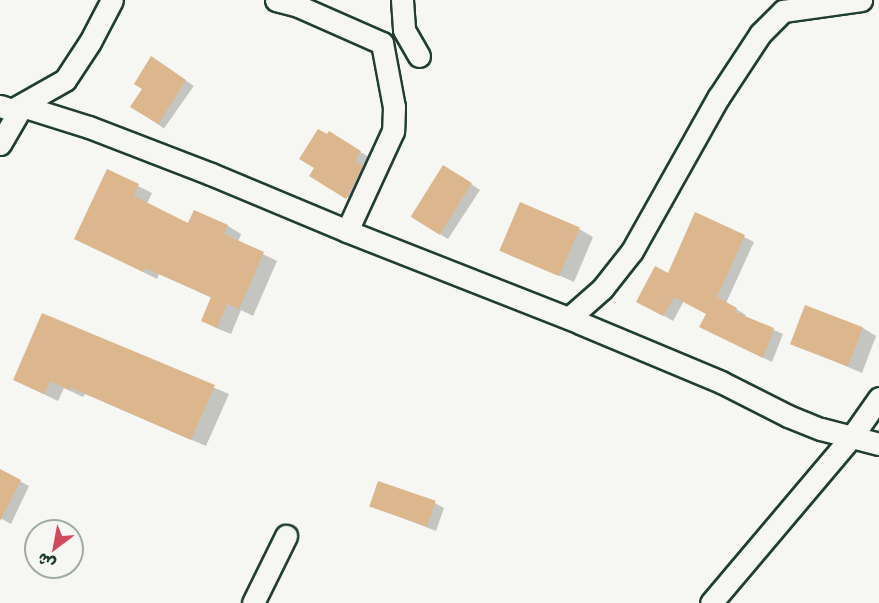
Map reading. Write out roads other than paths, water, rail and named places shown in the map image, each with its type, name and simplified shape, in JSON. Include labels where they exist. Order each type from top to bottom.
[{"type":"street","points":[[0,106],[12,110],[22,106],[65,80],[90,42],[112,0]]},
{"type":"street","points":[[276,0],[298,6],[382,43],[394,107],[393,132],[346,231]]},
{"type":"street","points":[[402,0],[404,30],[419,56]]},
{"type":"street","points":[[569,318],[602,290],[632,251],[718,98],[760,34],[783,11],[861,0]]},
{"type":"street","points":[[872,0],[879,1]]},
{"type":"street","points":[[0,144],[22,106]]},
{"type":"street","points":[[22,106],[89,126],[346,231],[569,318],[721,382],[788,416],[821,429],[853,435],[879,444]]},
{"type":"street","points":[[711,603],[853,435],[879,398]]},
{"type":"street","points":[[253,603],[286,536]]}]
